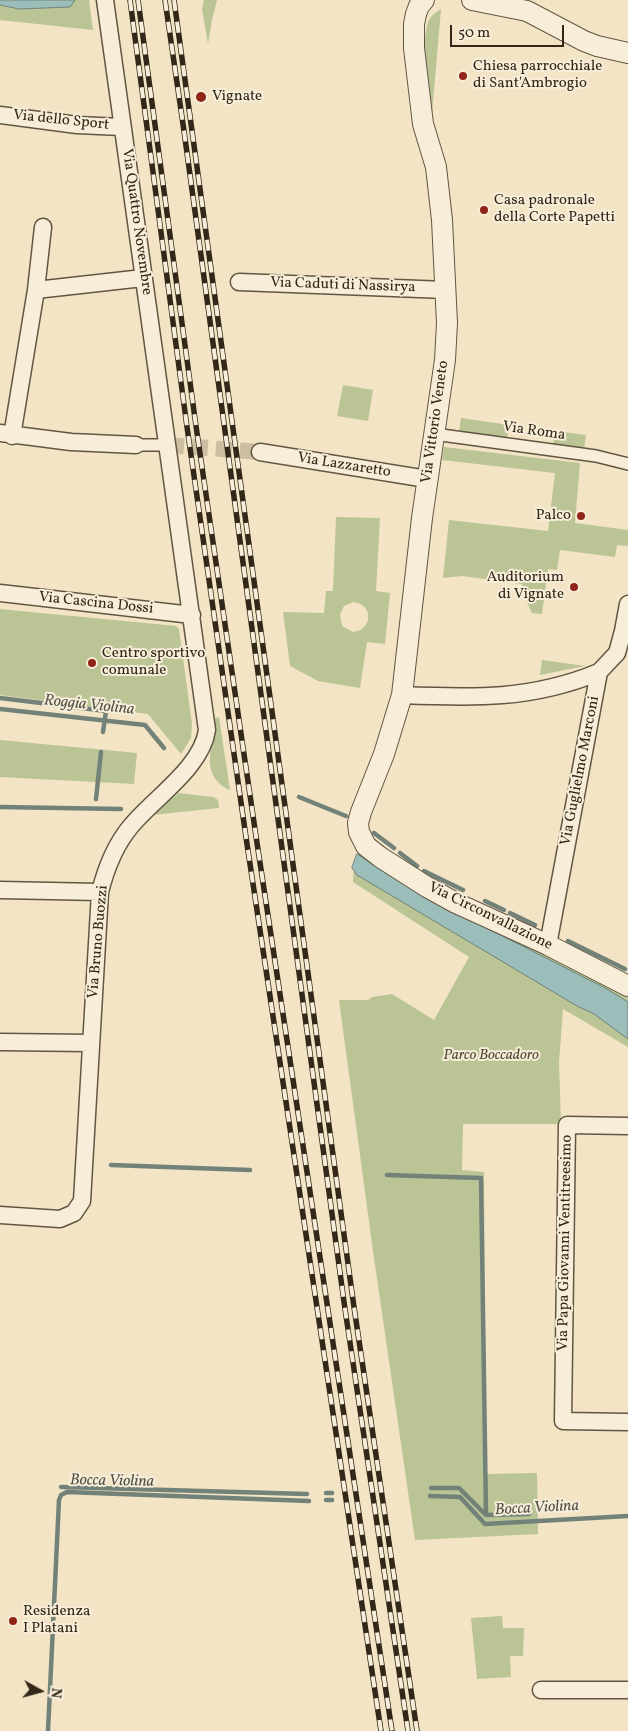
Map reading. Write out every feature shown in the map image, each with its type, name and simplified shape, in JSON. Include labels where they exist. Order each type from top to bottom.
[{"type":"street","name":"Via Quattro Novembre","points":[[105,0],[192,615]]},
{"type":"street","points":[[472,0],[527,10],[584,41],[628,53]]},
{"type":"street","name":"Via Vittorio Veneto","points":[[361,836],[358,827],[360,812],[384,754],[402,695],[427,480],[445,360],[447,323],[442,220],[436,167],[423,124],[414,48],[414,24],[421,1]]},
{"type":"street","name":"Via dello Sport","points":[[0,114],[77,125],[122,127]]},
{"type":"street","points":[[43,227],[36,290],[6,435],[71,442],[136,445],[168,444]]},
{"type":"street","points":[[36,290],[143,278]]},
{"type":"street","name":"Via Caduti di Nassirya","points":[[239,282],[446,290]]},
{"type":"street","name":"Via Roma","points":[[434,434],[596,456],[628,464]]},
{"type":"street","name":"Via Lazzaretto","points":[[260,452],[427,480]]},
{"type":"street","name":"Via Cascina Dossi","points":[[0,593],[192,615]]},
{"type":"street","points":[[402,695],[484,697],[545,690],[580,680],[599,672],[617,653],[624,631],[628,604]]},
{"type":"street","name":"Via Bruno Buozzi","points":[[0,1215],[55,1220],[65,1218],[74,1213],[81,1203],[84,1193],[100,892],[108,866],[124,835],[138,818],[194,761],[204,744],[207,730],[192,615]]},
{"type":"street","name":"Via Guglielmo Marconi","points":[[548,945],[599,672]]},
{"type":"street","name":"Via Circonvallazione","points":[[361,836],[366,846],[380,858],[427,887],[456,903],[548,945],[628,986]]},
{"type":"street","points":[[0,890],[100,892]]},
{"type":"street","points":[[0,1042],[91,1044]]},
{"type":"street","name":"Via Papa Giovanni Ventitreesimo","points":[[628,1126],[567,1125],[563,1421],[628,1422]]},
{"type":"street","points":[[541,1690],[628,1690]]},
{"type":"green space","points":[[0,0],[89,0],[93,30],[0,20]]},
{"type":"green space","points":[[204,0],[217,0],[208,44],[202,9]]},
{"type":"green space","points":[[441,9],[431,125],[425,58],[426,32],[430,18]]},
{"type":"green space","points":[[343,385],[373,390],[368,421],[337,416]]},
{"type":"green space","points":[[461,418],[509,425],[507,439],[459,432]]},
{"type":"green space","points":[[555,431],[586,435],[584,449],[553,445]]},
{"type":"green space","points":[[444,447],[580,463],[575,523],[628,530],[628,546],[617,545],[615,557],[560,550],[557,570],[548,569],[542,614],[532,613],[525,598],[522,584],[462,576],[443,578],[449,520],[548,531],[555,473],[442,460]]},
{"type":"green space","points":[[336,517],[380,518],[376,591],[390,593],[385,644],[367,642],[360,688],[318,681],[290,666],[283,612],[324,613],[326,591],[333,591]],"holes":[[[353,602],[360,604],[368,612],[367,622],[360,630],[353,632],[342,626],[340,614],[344,606]]]},
{"type":"green space","name":"Centro sportivo comunale","points":[[0,609],[176,626],[179,629],[192,724],[191,738],[181,754],[148,714],[0,695]]},
{"type":"green space","points":[[542,660],[585,666],[540,675]]},
{"type":"green space","points":[[219,717],[230,790],[217,781],[210,767],[214,719]]},
{"type":"green space","points":[[0,740],[137,753],[134,784],[0,777]]},
{"type":"green space","points":[[179,793],[213,797],[218,800],[219,808],[152,815]]},
{"type":"green space","name":"Parco Boccadoro","points":[[360,853],[628,993],[628,1047],[563,1009],[559,1062],[561,1124],[463,1124],[462,1170],[484,1172],[486,1474],[537,1473],[538,1534],[415,1540],[339,1000],[368,1000],[372,997],[392,994],[434,1020],[469,957],[353,882],[354,866]]},
{"type":"green space","points":[[502,1616],[503,1628],[524,1628],[523,1656],[510,1656],[511,1677],[477,1679],[471,1618]]},
{"type":"water","points":[[0,0],[75,0],[70,7],[19,9],[0,5]]},
{"type":"water","points":[[357,854],[426,897],[607,989],[628,1002],[628,1039],[594,1014],[577,1006],[357,875],[352,868]]},
{"type":"waterway","points":[[0,698],[106,711],[103,732]]},
{"type":"waterway","name":"Roggia Violina","points":[[0,709],[145,725],[164,748]]},
{"type":"waterway","points":[[96,799],[101,752]]},
{"type":"waterway","name":"Roggia Violina","points":[[299,797],[346,816]]},
{"type":"waterway","points":[[0,807],[121,809]]},
{"type":"waterway","name":"Roggia Violina","points":[[374,833],[394,848]]},
{"type":"waterway","name":"Roggia Violina","points":[[400,853],[417,866]]},
{"type":"waterway","name":"Roggia Violina","points":[[424,871],[463,890]]},
{"type":"waterway","name":"Roggia Violina","points":[[485,901],[504,910]]},
{"type":"waterway","name":"Roggia Violina","points":[[510,913],[535,925]]},
{"type":"waterway","name":"Roggia Violina","points":[[568,941],[625,969]]},
{"type":"waterway","points":[[111,1165],[250,1170]]},
{"type":"waterway","points":[[387,1175],[481,1178],[486,1515]]},
{"type":"waterway","points":[[61,1487],[307,1494]]},
{"type":"waterway","points":[[431,1488],[459,1488],[486,1515],[529,1514]]},
{"type":"waterway","name":"Bocca Violina","points":[[48,1731],[59,1500],[61,1495],[67,1492],[309,1501]]},
{"type":"waterway","points":[[326,1493],[332,1493]]},
{"type":"waterway","name":"Bocca Violina","points":[[430,1496],[460,1497],[485,1524],[628,1516]]},
{"type":"waterway","name":"Bocca Violina","points":[[326,1500],[332,1500]]},
{"type":"tunnel","points":[[168,445],[260,452]]},
{"type":"railway","points":[[130,0],[187,427],[247,844],[381,1731]]},
{"type":"railway","points":[[138,0],[196,426],[257,843],[392,1731]]},
{"type":"railway","points":[[165,0],[345,1309],[408,1731]]},
{"type":"railway","points":[[174,0],[354,1307],[417,1731]]},
{"type":"place","name":"Chiesa parrocchiale di Sant'Ambrogio","points":[[463,76]]},
{"type":"place","name":"Vignate","points":[[201,97]]},
{"type":"place","name":"Casa padronale della Corte Papetti","points":[[484,210]]},
{"type":"place","name":"Palco","points":[[581,516]]},
{"type":"place","name":"Auditorium di Vignate","points":[[574,587]]},
{"type":"place","name":"Centro sportivo comunale","points":[[92,663]]},
{"type":"place","name":"Residenza I Platani","points":[[13,1621]]}]
